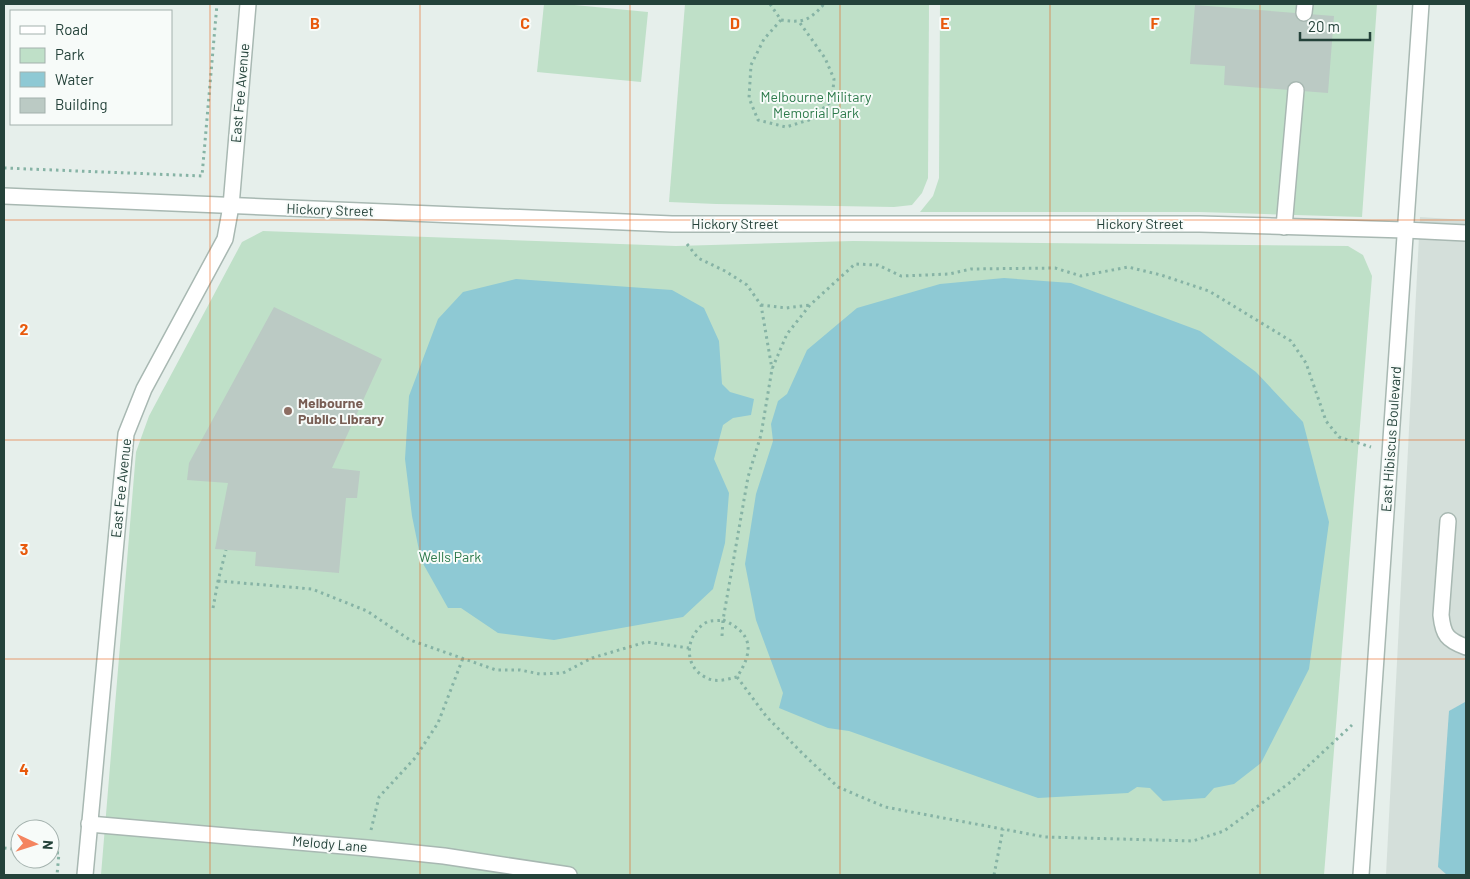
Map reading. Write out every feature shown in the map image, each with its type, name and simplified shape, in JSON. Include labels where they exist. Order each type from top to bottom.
[{"type":"street","name":"East Fee Avenue","points":[[85,875],[126,434],[144,389],[225,239],[231,206],[248,4]]},
{"type":"street","name":"East Hibiscus Boulevard","points":[[1361,875],[1421,4]]},
{"type":"street","points":[[1284,226],[1296,90]]},
{"type":"street","name":"Hickory Street","points":[[4,196],[672,224],[1200,224],[1466,233]]},
{"type":"street","points":[[1448,521],[1441,615],[1442,631],[1455,643],[1466,647]]},
{"type":"street","name":"Melody Lane","points":[[90,824],[444,856],[569,875]]},
{"type":"path","points":[[4,168],[202,176],[217,4]]},
{"type":"path","points":[[770,4],[781,20],[800,22],[816,13],[824,4]]},
{"type":"path","points":[[781,20],[764,39],[751,65],[749,98],[758,120],[786,127],[809,120],[832,101],[834,79],[825,58],[800,22]]},
{"type":"path","points":[[672,224],[698,258],[725,271],[747,285],[762,305],[772,370]]},
{"type":"path","points":[[722,636],[723,620],[748,477],[761,435],[772,370],[787,334],[810,305],[855,264],[878,265],[901,276],[949,274],[971,269],[1055,268],[1081,276],[1128,267],[1161,275],[1209,291],[1290,341],[1306,363],[1326,421],[1338,437],[1390,453]]},
{"type":"path","points":[[762,305],[786,308],[810,305]]},
{"type":"path","points":[[213,608],[226,550]]},
{"type":"path","points":[[218,581],[312,589],[366,611],[410,640],[496,670],[520,670],[540,674],[562,673],[592,658],[646,642],[688,648]]},
{"type":"path","points":[[723,620],[734,625],[742,632],[748,645],[746,662],[737,677],[723,680],[708,679],[697,672],[690,661],[688,648],[692,636],[708,622],[723,620]]},
{"type":"path","points":[[367,848],[379,797],[415,758],[438,723],[463,658]]},
{"type":"path","points":[[737,677],[766,716],[838,787],[885,807],[1045,837],[1193,841],[1224,830],[1292,781],[1372,706]]},
{"type":"path","points":[[994,875],[1003,829]]},
{"type":"shaded area","points":[[1420,217],[1466,220],[1466,875],[1386,875]]},
{"type":"green space","points":[[544,4],[564,4],[648,12],[641,82],[537,72]]},
{"type":"green space","name":"Melbourne Military Memorial Park","points":[[685,4],[929,4],[928,178],[922,193],[912,205],[894,207],[669,202]]},
{"type":"green space","points":[[940,4],[1377,4],[1362,217],[1200,212],[920,212],[933,196],[939,178]]},
{"type":"green space","name":"Wells Park","points":[[263,231],[676,246],[853,241],[1348,246],[1363,255],[1372,276],[1324,875],[101,875],[136,452],[149,416],[242,242]]},
{"type":"water","points":[[1004,278],[1071,283],[1200,331],[1256,372],[1303,422],[1329,522],[1309,669],[1261,763],[1234,784],[1214,788],[1205,798],[1163,801],[1150,788],[1137,787],[1128,793],[1038,798],[849,731],[828,728],[779,708],[783,693],[756,620],[745,564],[756,494],[773,441],[771,424],[778,401],[787,394],[807,350],[857,308],[940,284]]},
{"type":"water","points":[[516,279],[672,290],[704,308],[719,341],[722,384],[730,392],[754,399],[751,415],[733,418],[723,425],[714,459],[729,493],[725,543],[713,589],[683,617],[554,640],[498,633],[461,608],[448,608],[421,560],[412,516],[405,459],[409,396],[438,319],[463,292]]},
{"type":"water","points":[[1465,702],[1466,875],[1447,875],[1438,867],[1449,711]]},
{"type":"building","points":[[1195,5],[1334,16],[1328,93],[1224,85],[1225,66],[1190,64]]},
{"type":"building","name":"Melbourne Public Library","points":[[274,307],[382,359],[332,468],[360,471],[357,498],[346,498],[339,573],[255,566],[256,552],[215,549],[228,483],[187,480],[189,463]]},
{"type":"place","name":"Melbourne Public Library","points":[[288,411]]}]
